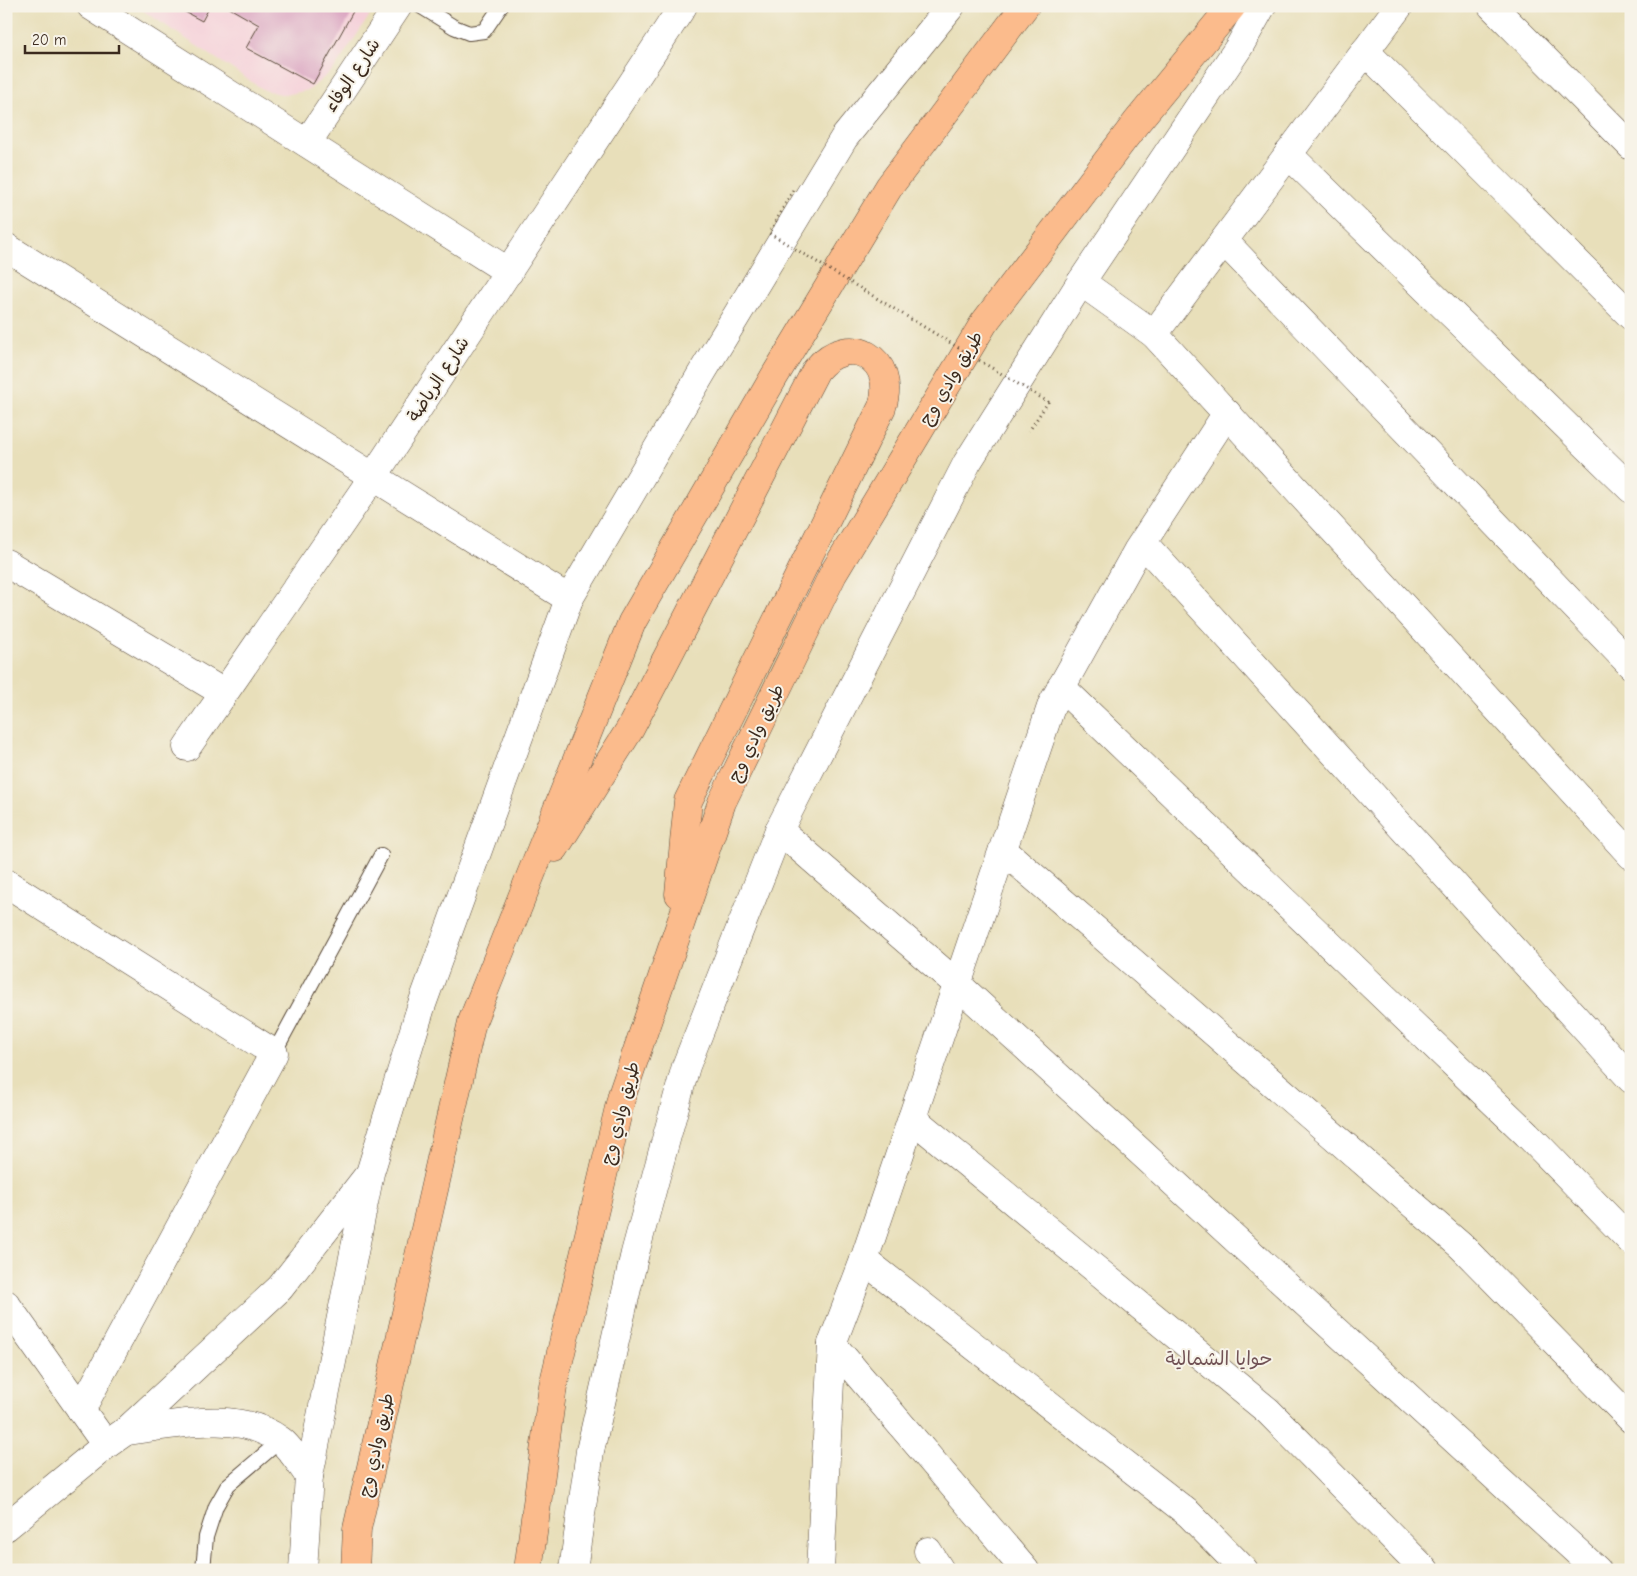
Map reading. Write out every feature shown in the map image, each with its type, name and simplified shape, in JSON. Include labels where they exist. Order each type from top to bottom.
[{"type":"main road","name":"طريق وادي وج","points":[[355,1570],[357,1529],[472,1022],[632,622],[774,377],[889,187],[1025,6]]},
{"type":"main road","name":"طريق وادي وج","points":[[528,1570],[555,1376],[622,1095],[722,802],[833,574],[984,323],[1136,123],[1232,6]]},
{"type":"main road","points":[[518,907],[630,729],[816,370],[825,360],[836,353],[848,351],[862,353],[873,360],[881,370],[886,382],[886,395],[882,407],[688,801],[676,938]]},
{"type":"street","points":[[91,6],[509,272]]},
{"type":"street","name":"شارع الوفاء","points":[[307,143],[398,6]]},
{"type":"street","name":"شارع الرياضة","points":[[187,747],[373,477],[683,6]]},
{"type":"street","points":[[302,1570],[309,1476],[370,1173],[421,1008],[569,599],[703,371],[844,138],[951,6]]},
{"type":"street","points":[[573,1570],[590,1451],[634,1253],[686,1066],[779,830],[967,463],[1081,282],[1239,47],[1262,6]]},
{"type":"street","points":[[1154,334],[1399,6]]},
{"type":"street","points":[[1492,6],[1631,146]]},
{"type":"street","points":[[1365,51],[1631,316]]},
{"type":"street","points":[[1288,154],[1631,489]]},
{"type":"street","points":[[1224,241],[1631,665]]},
{"type":"street","points":[[6,247],[569,599]]},
{"type":"street","points":[[1081,282],[1154,334],[1631,855]]},
{"type":"street","points":[[820,1570],[832,1344],[864,1260],[1052,704],[1143,543],[1227,412]]},
{"type":"street","points":[[1143,543],[1631,1079]]},
{"type":"street","points":[[6,563],[224,693]]},
{"type":"street","points":[[1061,687],[1527,1134],[1631,1241]]},
{"type":"street","points":[[779,830],[957,984],[1597,1570]]},
{"type":"street","points":[[1003,850],[1461,1246],[1631,1419]]},
{"type":"street","points":[[6,883],[274,1053],[81,1410]]},
{"type":"street","points":[[912,1118],[1268,1411],[1425,1570]]},
{"type":"street","points":[[6,1527],[116,1438],[280,1288],[370,1173]]},
{"type":"street","points":[[864,1260],[1189,1514],[1244,1570]]},
{"type":"street","points":[[6,1304],[81,1410],[116,1438],[219,1420],[256,1427],[281,1440],[309,1476]]},
{"type":"street","points":[[832,1344],[1025,1570]]},
{"type":"lane","points":[[420,6],[454,27],[469,33],[484,31],[502,6]]},
{"type":"lane","points":[[274,1053],[381,855]]},
{"type":"lane","points":[[203,1570],[209,1529],[216,1506],[228,1485],[281,1440]]},
{"type":"path","points":[[793,190],[769,233],[1048,402],[1029,431]]},
{"type":"shaded area","points":[[136,6],[376,6],[335,68],[309,90],[285,95],[264,90]]},
{"type":"building","points":[[174,6],[210,6],[202,21]]},
{"type":"building","points":[[226,6],[356,6],[313,84],[246,48],[259,25]]},
{"type":"district","name":"حوايا الشمالية","points":[[1219,1358]]}]
